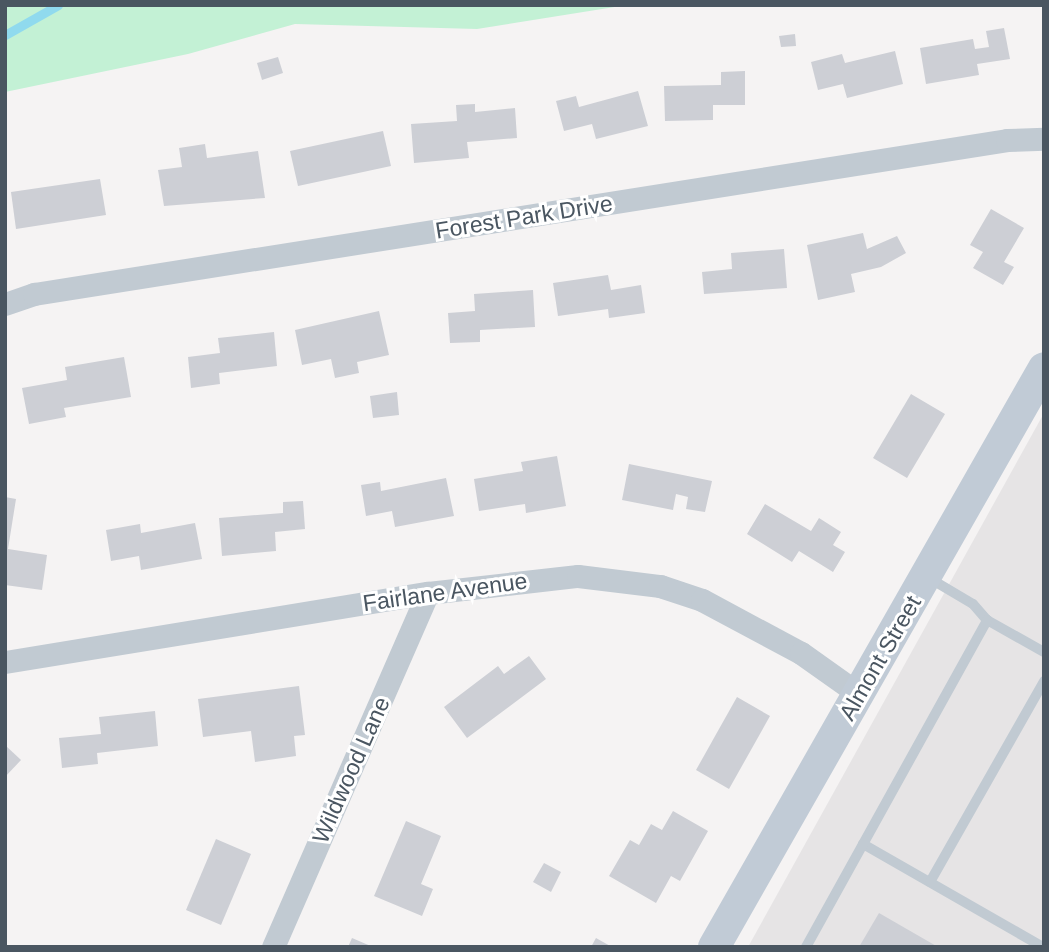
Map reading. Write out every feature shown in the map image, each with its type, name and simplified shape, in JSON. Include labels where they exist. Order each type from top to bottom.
[{"type":"street","name":"Forest Park Drive","points":[[5,304],[47,292],[1007,140],[1044,139]]},
{"type":"street","name":"Almont Street","points":[[714,947],[1044,368]]},
{"type":"street","name":"Fairlane Avenue","points":[[5,662],[428,593],[578,576],[660,586],[702,600],[764,633],[859,694]]},
{"type":"street","name":"Wildwood Lane","points":[[273,947],[428,593]]},
{"type":"lane","points":[[926,577],[973,604],[987,620],[1044,652]]},
{"type":"lane","points":[[806,947],[987,620]]},
{"type":"lane","points":[[930,882],[1044,681]]},
{"type":"lane","points":[[863,844],[1042,946]]},
{"type":"shaded area","points":[[1044,413],[1044,947],[748,947]]},
{"type":"green space","points":[[5,5],[627,5],[477,29],[295,24],[188,54],[5,92]]},
{"type":"building","points":[[1004,28],[1010,59],[977,64],[979,75],[926,84],[920,48],[973,39],[975,49],[989,47],[986,31]]},
{"type":"building","points":[[795,34],[796,46],[781,47],[779,36]]},
{"type":"building","points":[[895,51],[903,84],[847,98],[843,84],[818,90],[811,62],[842,54],[845,63]]},
{"type":"building","points":[[278,57],[283,73],[262,80],[257,63]]},
{"type":"building","points":[[745,71],[745,105],[713,105],[713,120],[665,121],[664,86],[721,85],[721,72]]},
{"type":"building","points":[[638,91],[648,126],[596,139],[592,124],[564,131],[556,101],[576,96],[579,107]]},
{"type":"building","points":[[475,104],[475,112],[515,108],[517,138],[467,142],[469,158],[414,163],[411,124],[457,121],[456,105]]},
{"type":"building","points":[[383,131],[391,166],[298,186],[290,151]]},
{"type":"building","points":[[205,144],[207,158],[258,151],[265,198],[164,206],[158,170],[182,167],[179,148]]},
{"type":"building","points":[[100,179],[106,215],[16,229],[11,192]]},
{"type":"building","points":[[991,209],[1024,228],[1004,262],[1014,267],[1003,285],[973,268],[983,252],[970,245]]},
{"type":"building","points":[[863,233],[867,249],[897,236],[906,253],[881,267],[851,274],[855,292],[818,300],[807,245]]},
{"type":"building","points":[[784,249],[787,288],[704,294],[702,272],[732,269],[731,253]]},
{"type":"building","points":[[608,275],[611,290],[641,285],[645,313],[609,318],[608,309],[558,316],[553,283]]},
{"type":"building","points":[[533,290],[535,327],[480,330],[480,342],[450,343],[448,313],[475,311],[474,294]]},
{"type":"building","points":[[379,311],[389,355],[357,362],[359,373],[335,378],[331,359],[302,365],[295,330]]},
{"type":"building","points":[[274,332],[277,366],[219,373],[220,384],[191,388],[188,357],[220,353],[218,338]]},
{"type":"building","points":[[124,357],[131,397],[64,408],[66,417],[29,424],[22,388],[67,380],[65,367]]},
{"type":"building","points":[[397,392],[399,415],[373,418],[370,396]]},
{"type":"building","points":[[911,394],[945,414],[907,478],[873,458]]},
{"type":"building","points":[[557,456],[566,506],[526,513],[525,504],[479,511],[474,479],[523,471],[521,462]]},
{"type":"building","points":[[629,464],[712,481],[705,512],[686,509],[688,497],[676,494],[673,510],[622,500]]},
{"type":"building","points":[[446,478],[454,516],[395,527],[392,511],[366,516],[361,485],[380,482],[381,491]]},
{"type":"building","points":[[5,497],[16,499],[8,549],[47,555],[42,590],[5,585]]},
{"type":"building","points":[[303,501],[305,529],[275,532],[276,551],[222,556],[219,518],[283,513],[283,502]]},
{"type":"building","points":[[765,504],[811,531],[819,518],[841,532],[833,545],[845,552],[833,572],[799,551],[792,562],[747,534]]},
{"type":"building","points":[[195,523],[202,559],[141,570],[139,556],[111,561],[106,530],[140,524],[141,533]]},
{"type":"building","points":[[529,656],[546,679],[467,738],[444,707],[498,666],[504,674]]},
{"type":"building","points":[[299,686],[305,735],[294,736],[296,756],[255,762],[251,731],[203,737],[198,699]]},
{"type":"building","points":[[737,697],[770,716],[729,789],[696,770]]},
{"type":"building","points":[[155,711],[158,746],[97,753],[98,764],[62,768],[59,738],[101,734],[99,717]]},
{"type":"building","points":[[5,745],[21,760],[5,777]]},
{"type":"building","points":[[673,811],[708,831],[680,881],[671,876],[656,903],[609,876],[630,840],[639,845],[651,824],[662,830]]},
{"type":"building","points":[[406,821],[441,836],[421,884],[433,889],[422,916],[374,896]]},
{"type":"building","points":[[216,839],[251,854],[221,925],[186,910]]},
{"type":"building","points":[[544,863],[561,872],[551,892],[533,882]]},
{"type":"building","points":[[879,913],[938,947],[859,947]]},
{"type":"building","points":[[352,938],[373,947],[348,947]]},
{"type":"building","points":[[596,938],[612,947],[591,947]]},
{"type":"waterway","points":[[5,35],[58,5]]}]
